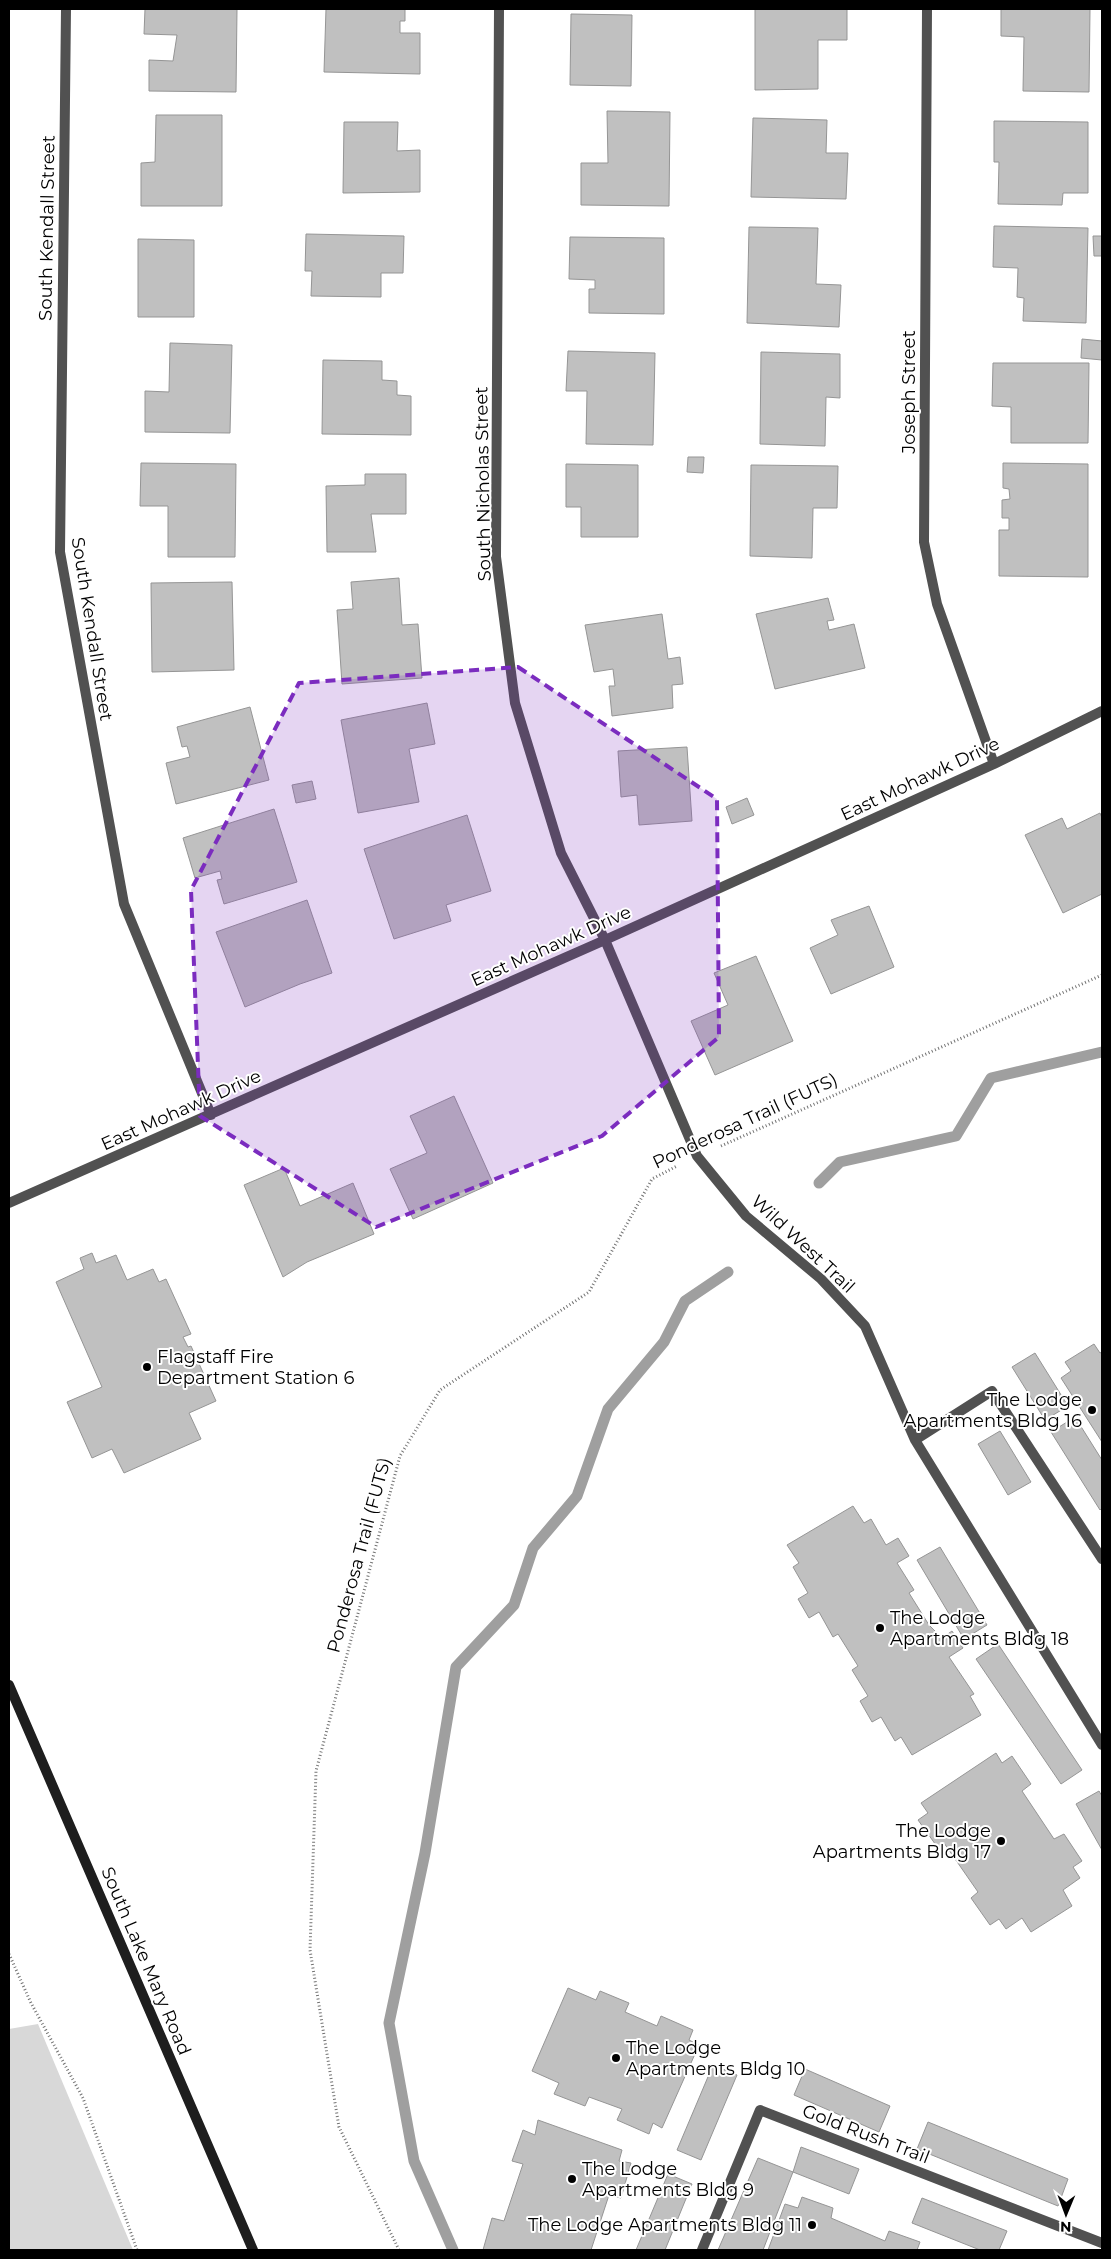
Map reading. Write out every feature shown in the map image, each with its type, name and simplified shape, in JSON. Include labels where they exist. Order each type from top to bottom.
[{"type":"main road","name":"South Lake Mary Road","points":[[9,1685],[253,2250]]},
{"type":"street","name":"South Kendall Street","points":[[66,9],[60,552],[124,904],[211,1115]]},
{"type":"street","name":"South Nicholas Street","points":[[499,9],[496,557],[515,703],[561,854],[606,940]]},
{"type":"street","name":"Joseph Street","points":[[928,9],[924,542],[937,604],[994,764]]},
{"type":"street","name":"East Mohawk Drive","points":[[9,1203],[606,940],[994,764],[1102,711]]},
{"type":"street","name":"Wild West Trail","points":[[606,940],[698,1156],[746,1216],[821,1279],[865,1326],[915,1440],[1102,1745]]},
{"type":"street","points":[[915,1440],[992,1391],[1102,1559]]},
{"type":"street","name":"Gold Rush Trail","points":[[702,2250],[760,2110],[1102,2243]]},
{"type":"street","points":[[1099,2250],[1102,2247]]},
{"type":"path","name":"Ponderosa Trail (FUTS)","points":[[399,2250],[339,2127],[310,1950],[316,1771],[400,1456],[440,1390],[589,1292],[652,1179],[698,1156],[1102,975]]},
{"type":"path","points":[[9,1954],[31,2003],[83,2098],[137,2250]]},
{"type":"highlighted area","points":[[518,667],[717,799],[719,1037],[602,1136],[376,1227],[200,1116],[191,890],[299,683]]},
{"type":"shaded area","points":[[38,2024],[133,2250],[9,2250],[9,2029]]},
{"type":"building","points":[[145,9],[237,9],[236,92],[149,91],[149,60],[173,61],[177,35],[144,34]]},
{"type":"building","points":[[326,9],[405,9],[405,21],[400,21],[400,33],[420,33],[420,74],[324,72]]},
{"type":"building","points":[[755,9],[847,9],[847,40],[818,40],[818,89],[755,90]]},
{"type":"building","points":[[1001,9],[1090,9],[1089,92],[1023,91],[1024,37],[1001,36]]},
{"type":"building","points":[[571,14],[632,15],[631,86],[570,85]]},
{"type":"building","points":[[607,111],[670,112],[669,206],[581,205],[581,163],[608,163]]},
{"type":"building","points":[[156,115],[222,115],[222,206],[141,206],[141,163],[155,162]]},
{"type":"building","points":[[753,118],[827,120],[826,153],[848,153],[846,199],[751,197]]},
{"type":"building","points":[[994,121],[1088,122],[1088,193],[1063,193],[1062,205],[998,204],[999,162],[994,162]]},
{"type":"building","points":[[344,122],[398,122],[397,151],[420,150],[420,192],[343,193]]},
{"type":"building","points":[[994,226],[1088,228],[1086,323],[1023,321],[1024,298],[1017,297],[1018,268],[993,267]]},
{"type":"building","points":[[749,227],[818,228],[816,284],[841,285],[839,327],[747,323]]},
{"type":"building","points":[[306,234],[404,236],[403,273],[381,273],[381,297],[311,296],[312,271],[305,271]]},
{"type":"building","points":[[1093,236],[1102,236],[1102,256],[1094,256]]},
{"type":"building","points":[[570,237],[664,238],[664,314],[589,313],[589,289],[595,289],[595,280],[569,279]]},
{"type":"building","points":[[138,239],[194,240],[194,317],[138,317]]},
{"type":"building","points":[[1082,339],[1102,341],[1102,360],[1081,358]]},
{"type":"building","points":[[170,343],[232,345],[230,433],[145,432],[145,391],[169,392]]},
{"type":"building","points":[[568,351],[655,353],[653,445],[586,444],[587,391],[566,391]]},
{"type":"building","points":[[761,352],[840,354],[840,398],[826,397],[825,446],[760,444]]},
{"type":"building","points":[[323,360],[382,361],[382,380],[397,381],[397,395],[411,396],[411,435],[322,434]]},
{"type":"building","points":[[993,363],[1089,363],[1088,443],[1011,443],[1011,407],[992,406]]},
{"type":"building","points":[[688,457],[704,457],[703,473],[687,472]]},
{"type":"building","points":[[141,463],[236,464],[235,557],[168,557],[168,506],[140,506]]},
{"type":"building","points":[[1003,463],[1088,464],[1088,577],[999,576],[999,530],[1009,530],[1009,518],[1002,518],[1002,500],[1010,499],[1009,489],[1003,488]]},
{"type":"building","points":[[566,464],[638,465],[638,537],[581,537],[581,507],[566,507]]},
{"type":"building","points":[[751,465],[838,466],[837,508],[813,508],[812,558],[750,556]]},
{"type":"building","points":[[365,474],[406,474],[406,514],[371,514],[376,552],[327,552],[326,486],[365,485]]},
{"type":"building","points":[[399,578],[402,625],[418,624],[422,678],[342,684],[337,610],[353,609],[351,582]]},
{"type":"building","points":[[232,582],[234,670],[152,672],[151,583]]},
{"type":"building","points":[[828,598],[834,620],[827,621],[829,630],[854,624],[865,668],[775,689],[756,614]]},
{"type":"building","points":[[662,614],[668,659],[680,657],[683,684],[672,685],[673,708],[612,716],[609,686],[615,686],[613,669],[594,672],[585,625]]},
{"type":"building","points":[[427,703],[435,744],[409,749],[419,802],[358,813],[341,720]]},
{"type":"building","points":[[250,707],[269,780],[176,804],[166,763],[190,757],[187,746],[182,747],[177,727]]},
{"type":"building","points":[[687,747],[692,821],[639,825],[637,795],[621,797],[618,751]]},
{"type":"building","points":[[312,781],[316,799],[296,803],[292,785]]},
{"type":"building","points":[[747,798],[754,815],[732,824],[726,807]]},
{"type":"building","points":[[274,809],[297,882],[224,904],[217,880],[222,879],[220,871],[195,878],[183,838]]},
{"type":"building","points":[[1100,813],[1102,818],[1102,894],[1063,913],[1025,835],[1062,818],[1067,829]]},
{"type":"building","points":[[467,815],[491,891],[446,905],[451,921],[394,939],[364,849]]},
{"type":"building","points":[[307,900],[332,973],[245,1007],[216,932]]},
{"type":"building","points":[[869,906],[894,967],[831,994],[810,948],[838,935],[831,920]]},
{"type":"building","points":[[756,956],[793,1041],[715,1075],[691,1021],[728,1005],[714,973]]},
{"type":"building","points":[[454,1096],[493,1183],[413,1219],[390,1169],[427,1153],[410,1116]]},
{"type":"building","points":[[284,1168],[300,1206],[353,1183],[374,1234],[307,1262],[283,1277],[244,1185]]},
{"type":"building","name":"Flagstaff Fire Department Station 6","points":[[92,1253],[96,1263],[116,1255],[127,1280],[153,1269],[159,1282],[166,1279],[191,1334],[183,1337],[188,1347],[191,1346],[216,1401],[189,1413],[201,1439],[124,1473],[112,1449],[92,1458],[67,1402],[102,1387],[56,1282],[84,1269],[80,1258]]},
{"type":"building","name":"The Lodge Apartments Bldg 16","points":[[1094,1344],[1100,1353],[1102,1352],[1102,1442],[1061,1378],[1071,1371],[1065,1362]]},
{"type":"building","points":[[1035,1353],[1068,1406],[1045,1420],[1012,1367]]},
{"type":"building","points":[[1075,1417],[1102,1460],[1102,1508],[1100,1510],[1051,1432]]},
{"type":"building","points":[[1000,1431],[1031,1482],[1008,1495],[978,1444]]},
{"type":"building","name":"The Lodge Apartments Bldg 18","points":[[853,1506],[864,1523],[871,1519],[886,1545],[898,1538],[909,1556],[897,1563],[914,1590],[909,1593],[929,1625],[942,1638],[952,1631],[963,1648],[949,1657],[974,1694],[970,1696],[981,1715],[912,1755],[901,1737],[895,1741],[881,1717],[872,1722],[860,1701],[868,1696],[852,1670],[858,1666],[838,1634],[833,1637],[819,1612],[809,1618],[798,1599],[808,1593],[793,1567],[799,1563],[787,1545]]},
{"type":"building","points":[[940,1547],[987,1625],[964,1639],[917,1560]]},
{"type":"building","points":[[998,1644],[1082,1770],[1061,1784],[976,1659]]},
{"type":"building","name":"The Lodge Apartments Bldg 17","points":[[996,1753],[1002,1763],[1012,1756],[1031,1784],[1022,1791],[1054,1839],[1064,1834],[1082,1861],[1073,1867],[1080,1878],[1063,1890],[1072,1906],[1031,1932],[1022,1918],[1006,1929],[999,1919],[990,1925],[971,1898],[978,1892],[944,1843],[938,1848],[918,1820],[928,1813],[921,1803]]},
{"type":"building","points":[[1099,1791],[1102,1796],[1102,1850],[1076,1804]]},
{"type":"building","name":"The Lodge Apartments Bldg 10","points":[[568,1988],[596,2000],[600,1991],[629,2003],[625,2012],[657,2026],[661,2016],[693,2030],[689,2040],[699,2045],[662,2128],[653,2123],[649,2134],[617,2120],[622,2109],[589,2097],[585,2106],[554,2094],[559,2083],[532,2071]]},
{"type":"building","points":[[713,2065],[737,2075],[701,2160],[677,2150]]},
{"type":"building","points":[[805,2069],[890,2106],[879,2132],[794,2095]]},
{"type":"building","name":"The Lodge Apartments Bldg 9","points":[[538,2120],[622,2150],[619,2161],[631,2163],[621,2198],[609,2195],[591,2250],[483,2250],[492,2218],[504,2221],[523,2164],[512,2161],[523,2130],[535,2135]]},
{"type":"building","points":[[928,2122],[1068,2179],[1058,2206],[917,2149]]},
{"type":"building","points":[[801,2147],[859,2169],[849,2194],[793,2172]]},
{"type":"building","points":[[758,2158],[793,2172],[763,2250],[718,2250]]},
{"type":"building","points":[[668,2174],[692,2184],[665,2250],[636,2250]]},
{"type":"building","name":"The Lodge Apartments Bldg 11","points":[[802,2197],[833,2208],[831,2218],[885,2241],[889,2231],[920,2242],[917,2250],[768,2250],[785,2204],[798,2208]]},
{"type":"building","points":[[922,2198],[1007,2231],[999,2250],[980,2250],[912,2223]]},
{"type":"waterway","points":[[819,1183],[840,1162],[956,1136],[991,1078],[1102,1052]]},
{"type":"waterway","points":[[453,2250],[414,2161],[389,2023],[425,1853],[456,1667],[514,1605],[533,1548],[577,1496],[608,1409],[664,1342],[685,1301],[728,1272]]},
{"type":"place","name":"Flagstaff Fire Department Station 6","points":[[147,1367]]},
{"type":"place","name":"The Lodge Apartments Bldg 16","points":[[1092,1410]]},
{"type":"place","name":"The Lodge Apartments Bldg 18","points":[[880,1628]]},
{"type":"place","name":"The Lodge Apartments Bldg 17","points":[[1001,1841]]},
{"type":"place","name":"The Lodge Apartments Bldg 10","points":[[616,2058]]},
{"type":"place","name":"The Lodge Apartments Bldg 9","points":[[572,2179]]},
{"type":"place","name":"The Lodge Apartments Bldg 11","points":[[812,2225]]}]
